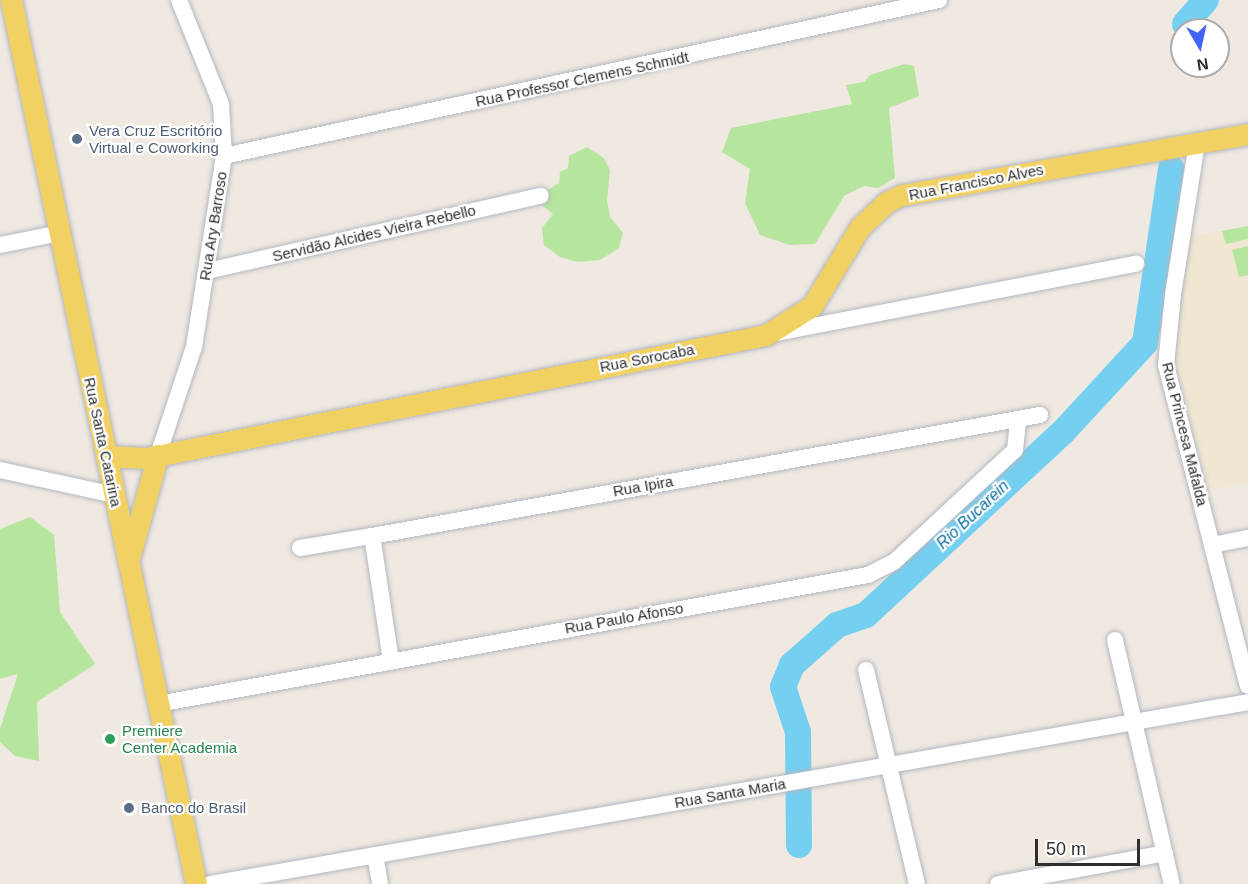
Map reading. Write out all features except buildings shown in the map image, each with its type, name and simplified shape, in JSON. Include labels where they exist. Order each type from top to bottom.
[{"type":"main road","name":"Rua Santa Catarina","points":[[11,0],[196,884]]},
{"type":"main road","name":"Rua Francisco Alves","points":[[766,335],[812,306],[860,227],[887,202],[921,190],[1248,134]]},
{"type":"main road","name":"Rua Sorocaba","points":[[106,456],[132,460],[766,335]]},
{"type":"main road","points":[[128,561],[158,455]]},
{"type":"street","name":"Rua Ary Barroso","points":[[158,455],[186,378],[207,271],[224,156],[221,104],[181,0]]},
{"type":"street","name":"Rua Professor Clemens Schmidt","points":[[224,156],[939,0]]},
{"type":"street","name":"Rua Princesa Mafalda","points":[[1197,143],[1165,350],[1170,384],[1248,686]]},
{"type":"street","name":"Servidão Alcides Vieira Rebello","points":[[207,271],[541,196]]},
{"type":"street","points":[[0,245],[60,233]]},
{"type":"street","name":"Rua Sorocaba","points":[[766,335],[1136,264]]},
{"type":"street","name":"Rua Ipira","points":[[300,548],[1040,415]]},
{"type":"street","name":"Rua Paulo Afonso","points":[[158,704],[882,570],[1015,450],[1018,418]]},
{"type":"street","points":[[0,470],[115,495]]},
{"type":"street","points":[[372,536],[391,661]]},
{"type":"street","points":[[1212,544],[1248,538]]},
{"type":"street","points":[[1115,640],[1172,884]]},
{"type":"street","points":[[866,670],[917,884]]},
{"type":"street","name":"Rua Santa Maria","points":[[212,884],[1248,702]]},
{"type":"street","points":[[998,884],[1165,853]]},
{"type":"street","points":[[375,855],[380,884]]},
{"type":"shaded area","points":[[1248,226],[1248,483],[1209,490],[1173,349],[1190,237]]},
{"type":"green space","points":[[905,64],[914,66],[919,96],[889,108],[895,178],[878,188],[864,186],[844,196],[815,244],[790,245],[760,235],[745,203],[750,169],[722,152],[731,128],[852,104],[846,85],[864,82],[870,75]]},
{"type":"green space","points":[[587,147],[604,158],[610,170],[607,200],[610,217],[623,233],[619,248],[600,260],[578,262],[560,257],[544,245],[542,228],[553,214],[541,204],[546,191],[559,183],[560,172],[568,168],[569,156]]},
{"type":"green space","points":[[1248,226],[1248,239],[1226,244],[1222,231]]},
{"type":"green space","points":[[1248,246],[1248,275],[1239,277],[1232,250]]},
{"type":"green space","points":[[30,517],[54,535],[60,612],[95,664],[37,702],[39,761],[15,756],[0,742],[0,729],[18,674],[0,679],[0,529]]},
{"type":"waterway","name":"Rio Bucarein","points":[[1190,18],[1206,0]]},
{"type":"waterway","name":"Rio Bucarein","points":[[799,845],[798,732],[783,687],[792,665],[837,625],[866,615],[1063,432],[1145,343],[1171,168]]},
{"type":"place","name":"Vera Cruz Escritório Virtual e Coworking","points":[[77,139]]},
{"type":"place","name":"Premiere Center Academia","points":[[110,739]]},
{"type":"place","name":"Banco do Brasil","points":[[129,808]]}]
